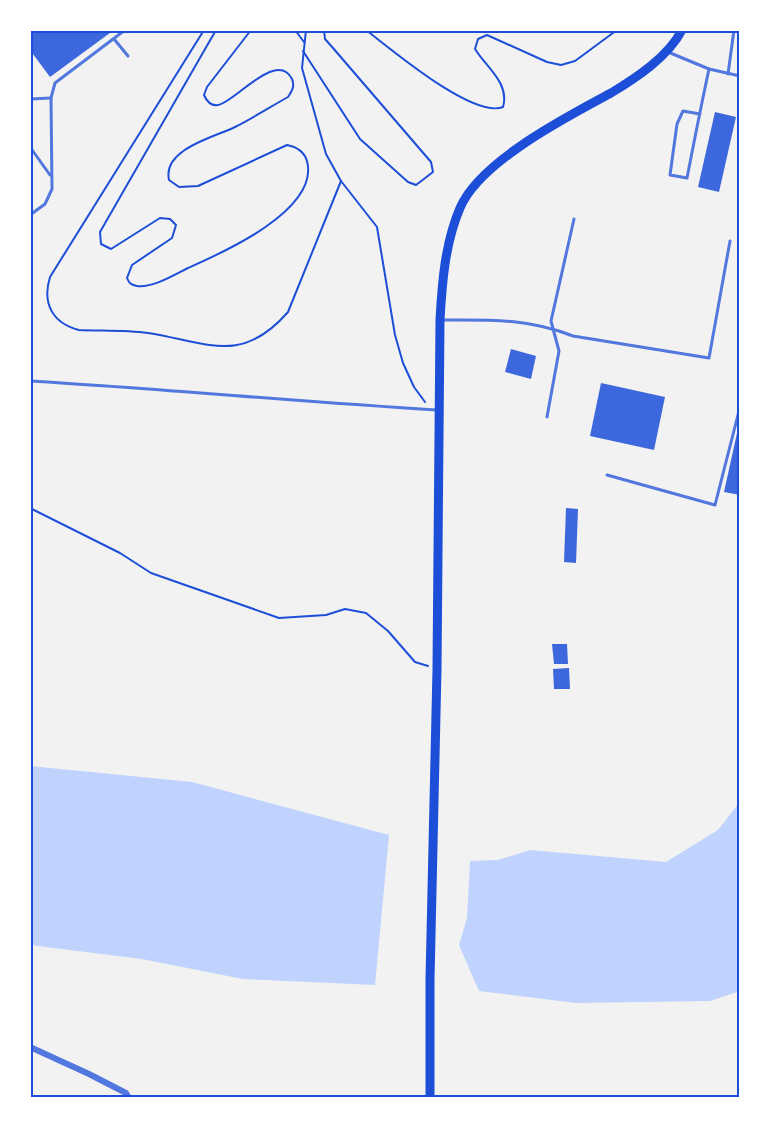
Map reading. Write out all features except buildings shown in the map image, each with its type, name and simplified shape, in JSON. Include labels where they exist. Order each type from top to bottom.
[{"type":"main road","points":[[430,1098],[430,979],[437,669],[434,410],[442,284],[449,246],[460,206],[474,186],[494,166],[562,121],[627,84],[667,51],[682,30]]},
{"type":"street","points":[[30,1047],[126,1093],[129,1098]]},
{"type":"lane","points":[[30,215],[47,201],[52,189],[51,98],[55,83],[125,30]]},
{"type":"lane","points":[[728,74],[734,30]]},
{"type":"lane","points":[[114,39],[128,56]]},
{"type":"lane","points":[[667,51],[709,69],[740,76]]},
{"type":"lane","points":[[700,114],[683,111],[680,117],[670,175],[687,178],[700,114],[709,69]]},
{"type":"lane","points":[[30,99],[51,98]]},
{"type":"lane","points":[[30,147],[51,177]]},
{"type":"lane","points":[[547,417],[559,351],[550,321],[574,219]]},
{"type":"lane","points":[[440,320],[511,320],[553,328],[573,336],[709,358],[730,241]]},
{"type":"lane","points":[[30,381],[198,391],[330,404],[434,410]]},
{"type":"lane","points":[[607,474],[714,505],[740,407]]},
{"type":"path","points":[[204,30],[50,277],[46,294],[50,311],[56,318],[70,328],[79,330],[147,333],[212,347],[252,341],[278,323],[293,302],[340,181]]},
{"type":"path","points":[[216,30],[100,232],[100,244],[111,249],[160,218],[170,219],[176,225],[172,238],[129,269],[127,278],[133,285],[139,286],[160,281],[246,240],[284,213],[295,201],[305,183],[308,171],[304,155],[296,148],[287,146],[198,186],[179,187],[169,180],[169,166],[183,152],[197,143],[235,127],[288,96],[292,90],[291,77],[276,71],[261,75],[222,104],[212,104],[205,99],[207,87],[251,30]]},
{"type":"path","points":[[295,30],[304,42]]},
{"type":"path","points":[[306,30],[302,68],[326,154],[340,181],[377,227],[395,335],[403,363],[414,387],[434,410]]},
{"type":"path","points":[[303,50],[360,139],[408,182],[416,185],[426,179],[433,172],[431,162],[325,39],[324,30]]},
{"type":"path","points":[[366,30],[447,90],[487,108],[497,109],[503,107],[504,86],[475,48],[478,39],[487,36],[547,62],[561,65],[575,62],[617,30]]},
{"type":"path","points":[[30,508],[120,553],[151,573],[173,582],[227,597],[279,618],[326,615],[345,609],[366,613],[388,631],[415,662],[437,669]]},
{"type":"water","points":[[30,766],[192,782],[389,835],[375,985],[243,979],[142,959],[30,945]]},
{"type":"water","points":[[740,802],[740,991],[710,1001],[576,1003],[479,991],[459,945],[467,918],[470,861],[498,860],[530,850],[666,862],[718,830]]}]
